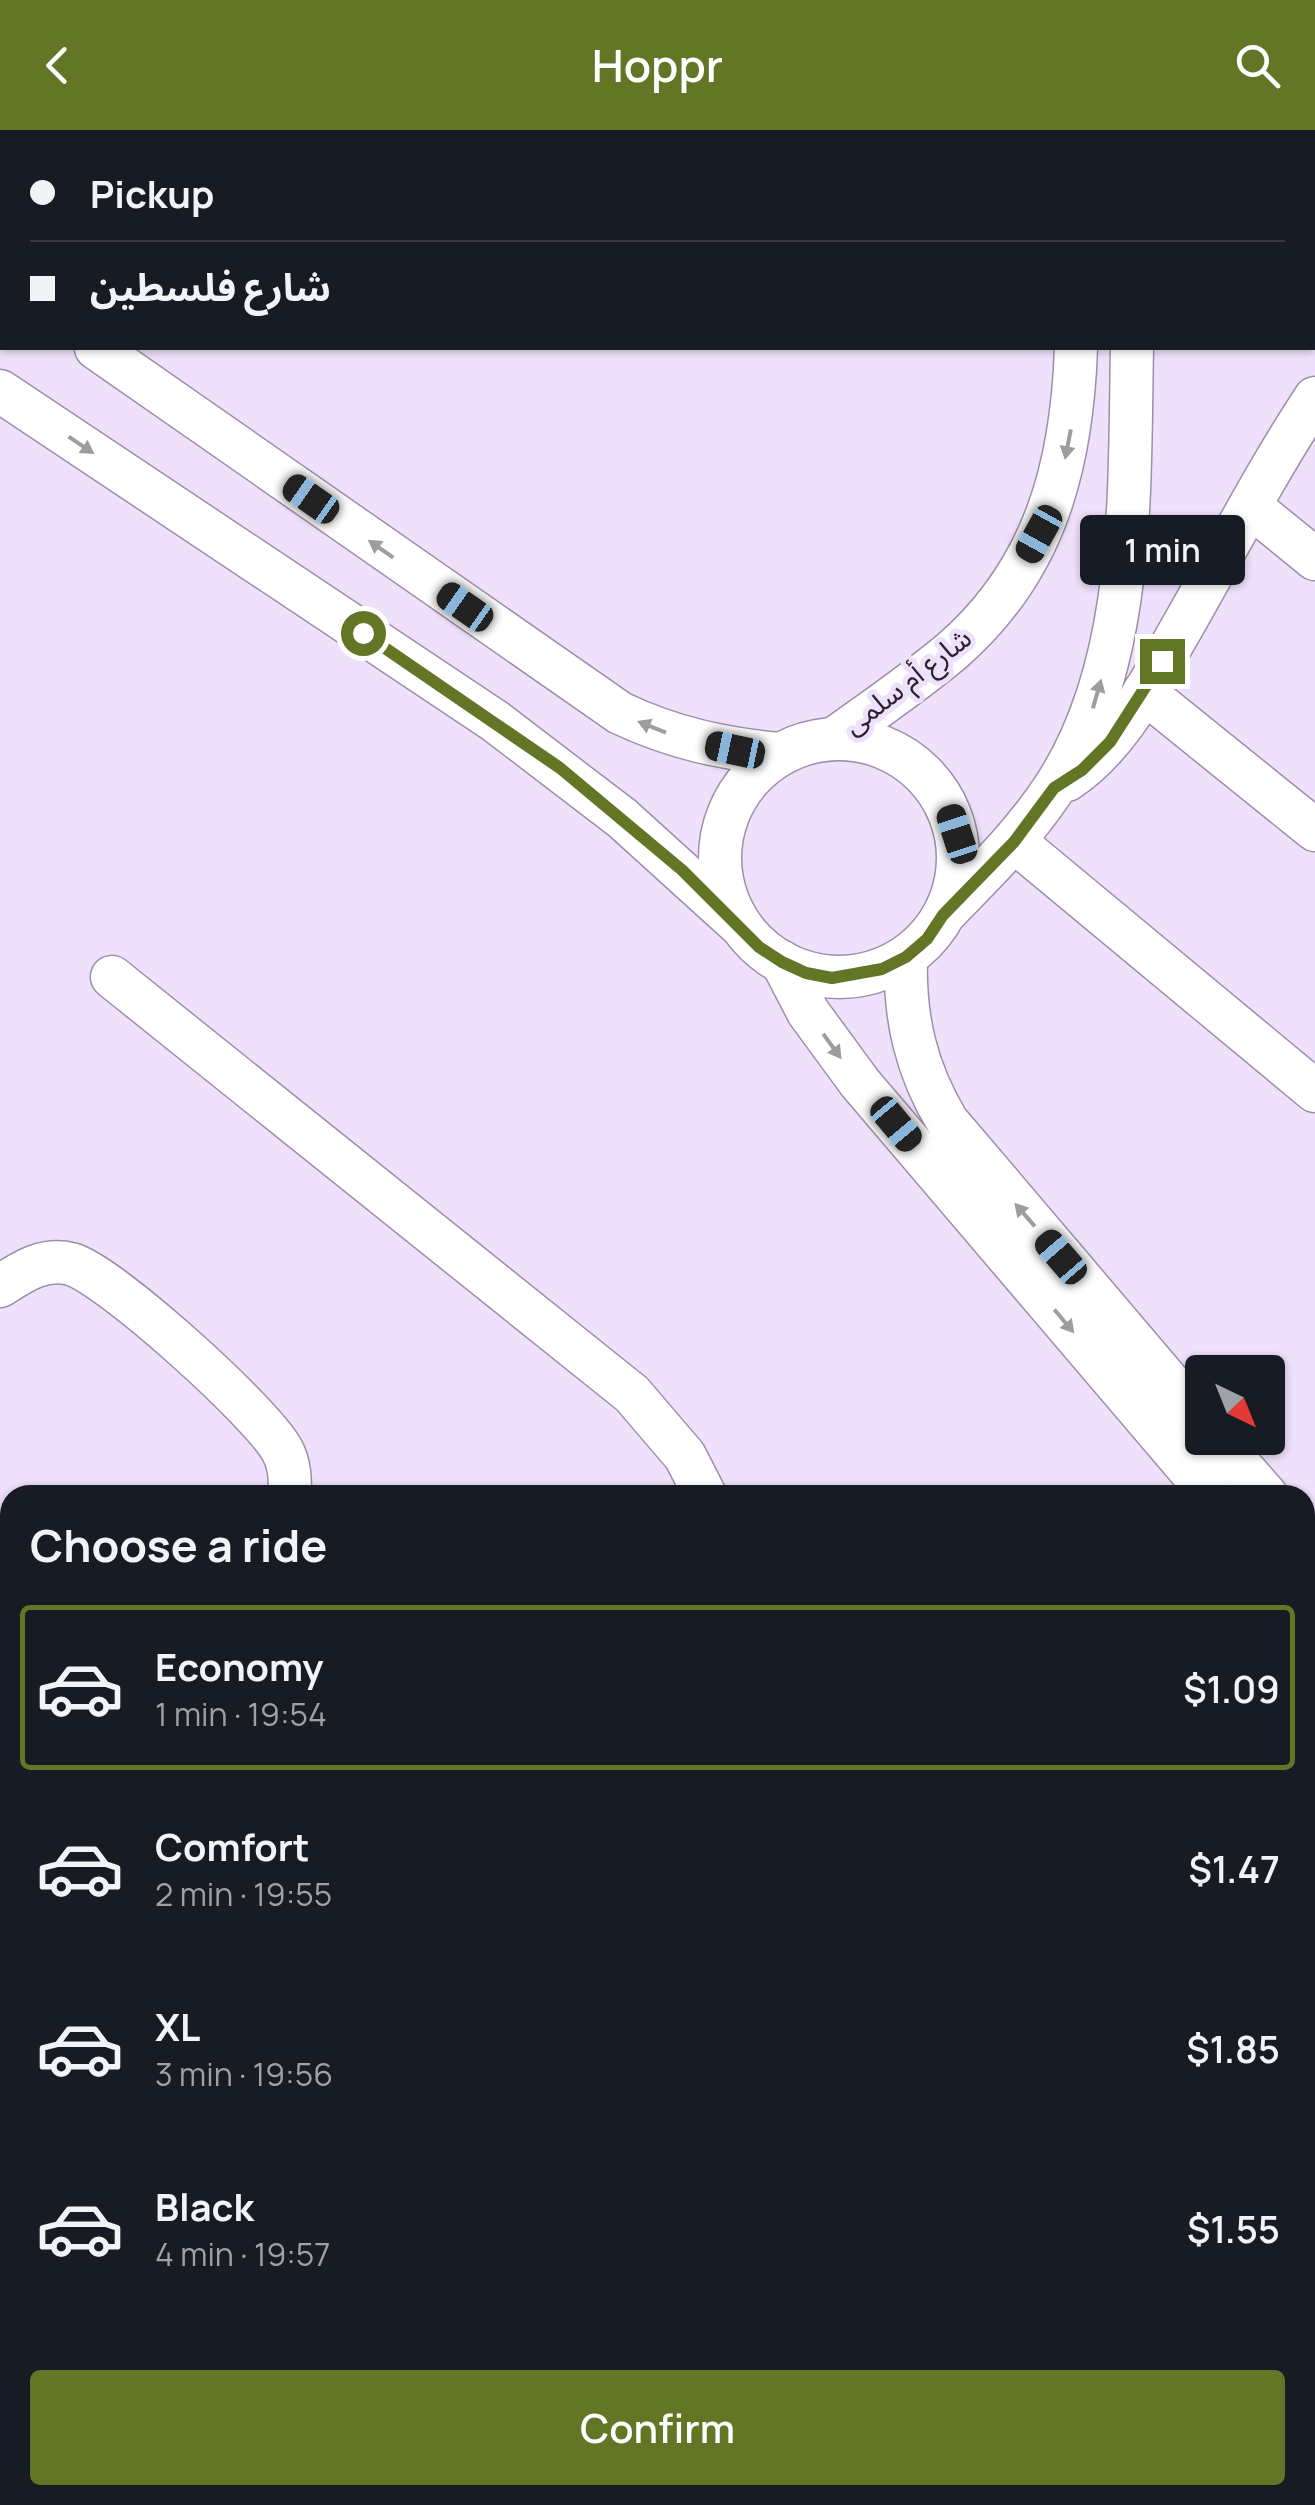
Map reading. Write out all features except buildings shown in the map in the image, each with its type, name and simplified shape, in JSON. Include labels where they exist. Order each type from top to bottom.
[{"type":"street","points":[[99,350],[620,713],[690,741],[781,754]]},
{"type":"street","name":"شارع أم سلمى","points":[[835,738],[955,648],[1019,572],[1039,534],[1067,453],[1074,411],[1076,350]]},
{"type":"street","points":[[943,915],[1014,842],[1054,788],[1092,712],[1115,632],[1124,547],[1132,350]]},
{"type":"street","points":[[0,391],[495,721],[622,818],[759,947],[806,973],[832,978],[882,969],[906,957],[927,939],[954,890],[959,862],[957,834],[948,807],[924,774],[890,749],[835,738],[807,742],[781,754],[758,770],[740,792],[727,817],[720,845],[727,900],[740,925]]},
{"type":"street","points":[[1054,788],[1095,759],[1144,692],[1315,398]]},
{"type":"street","points":[[1251,507],[1315,560]]},
{"type":"street","points":[[1144,692],[1315,830]]},
{"type":"street","points":[[1014,842],[1315,1091]]},
{"type":"street","points":[[906,957],[904,993],[909,1029],[924,1079],[948,1122],[1185,1401]]},
{"type":"street","points":[[782,962],[808,1012],[852,1072],[1203,1485]]},
{"type":"street","points":[[112,977],[632,1394],[686,1456],[700,1485]]},
{"type":"street","points":[[0,1286],[26,1268],[48,1262],[70,1264],[114,1289],[261,1420],[284,1454],[290,1485]]},
{"type":"street","points":[[1231,1455],[1257,1485]]},
{"type":"route","points":[[363,633],[560,768],[682,870],[759,947],[806,973],[832,978],[882,969],[906,957],[927,939],[943,915],[1014,842],[1054,788],[1082,770],[1110,742],[1162,661]]}]
